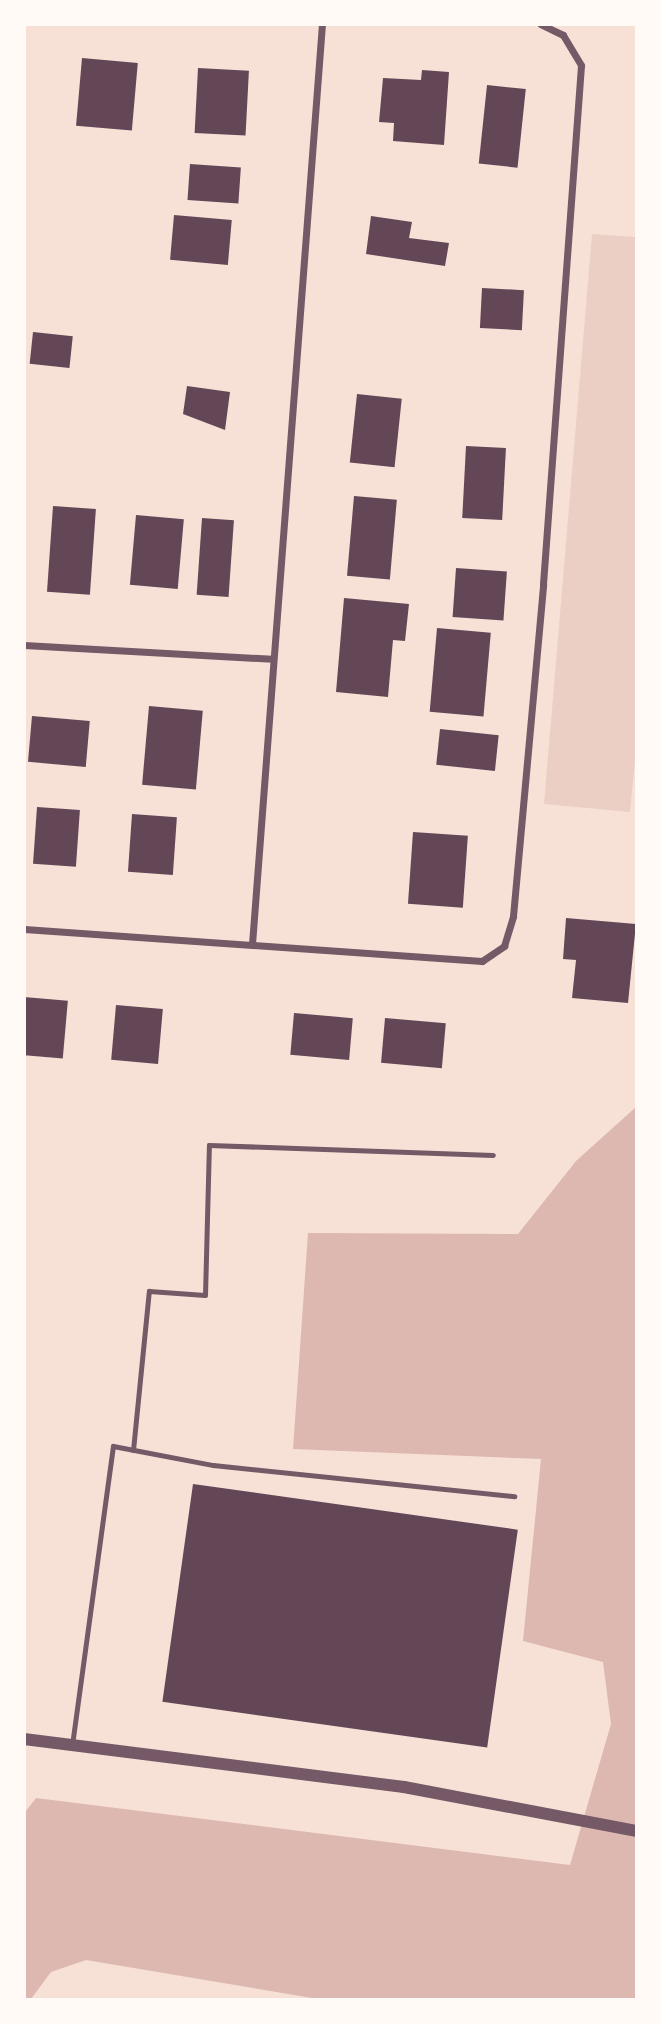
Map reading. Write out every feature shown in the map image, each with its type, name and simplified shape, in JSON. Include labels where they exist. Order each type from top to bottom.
[{"type":"street","points":[[252,944],[322,24]]},
{"type":"street","points":[[24,929],[482,961],[504,946],[513,916],[543,584],[581,65],[563,35],[540,24]]},
{"type":"street","points":[[24,645],[272,659]]},
{"type":"street","points":[[24,1739],[404,1787],[636,1830]]},
{"type":"lane","points":[[133,1450],[149,1292],[205,1295],[209,1145],[493,1155]]},
{"type":"lane","points":[[72,1745],[113,1446],[213,1465],[513,1496]]},
{"type":"shaded area","points":[[592,234],[636,237],[636,750],[630,812],[544,804]]},
{"type":"shaded area","points":[[636,1107],[636,1999],[318,1999],[86,1960],[51,1972],[31,1999],[25,2000],[25,1812],[36,1798],[570,1865],[611,1724],[603,1662],[523,1641],[541,1459],[293,1449],[308,1233],[518,1234],[576,1161]]},
{"type":"building","points":[[82,58],[138,63],[132,131],[76,126]]},
{"type":"building","points":[[198,68],[249,71],[246,136],[195,133]]},
{"type":"building","points":[[422,70],[449,72],[444,145],[393,141],[394,123],[379,122],[383,78],[421,80]]},
{"type":"building","points":[[487,85],[526,89],[518,168],[479,164]]},
{"type":"building","points":[[190,164],[241,168],[238,203],[187,200]]},
{"type":"building","points":[[174,215],[232,220],[228,265],[170,260]]},
{"type":"building","points":[[371,216],[412,222],[409,238],[449,243],[445,266],[366,254]]},
{"type":"building","points":[[482,288],[524,290],[522,330],[480,328]]},
{"type":"building","points":[[33,332],[73,336],[69,368],[30,364]]},
{"type":"building","points":[[187,386],[230,392],[225,430],[183,414]]},
{"type":"building","points":[[357,394],[402,399],[395,467],[350,463]]},
{"type":"building","points":[[466,446],[506,448],[502,520],[462,518]]},
{"type":"building","points":[[354,496],[397,500],[390,579],[347,576]]},
{"type":"building","points":[[53,506],[96,509],[90,595],[47,592]]},
{"type":"building","points":[[136,515],[184,519],[178,589],[130,585]]},
{"type":"building","points":[[202,518],[234,520],[229,597],[197,595]]},
{"type":"building","points":[[456,568],[507,572],[503,620],[453,617]]},
{"type":"building","points":[[344,598],[409,604],[405,641],[393,640],[388,697],[336,692]]},
{"type":"building","points":[[437,628],[491,633],[483,716],[430,712]]},
{"type":"building","points":[[149,706],[203,711],[196,789],[142,785]]},
{"type":"building","points":[[32,716],[90,721],[86,767],[28,762]]},
{"type":"building","points":[[440,729],[499,735],[495,771],[436,765]]},
{"type":"building","points":[[37,807],[80,810],[76,867],[33,864]]},
{"type":"building","points":[[132,814],[177,817],[173,875],[128,872]]},
{"type":"building","points":[[413,832],[468,836],[463,908],[408,904]]},
{"type":"building","points":[[566,918],[636,924],[628,1003],[572,998],[576,960],[563,959]]},
{"type":"building","points":[[24,997],[68,1001],[63,1059],[24,1055]]},
{"type":"building","points":[[116,1005],[163,1009],[158,1064],[111,1060]]},
{"type":"building","points":[[294,1013],[353,1018],[349,1060],[290,1055]]},
{"type":"building","points":[[385,1018],[446,1023],[442,1068],[381,1063]]},
{"type":"building","points":[[193,1484],[518,1530],[487,1748],[162,1702]]}]
